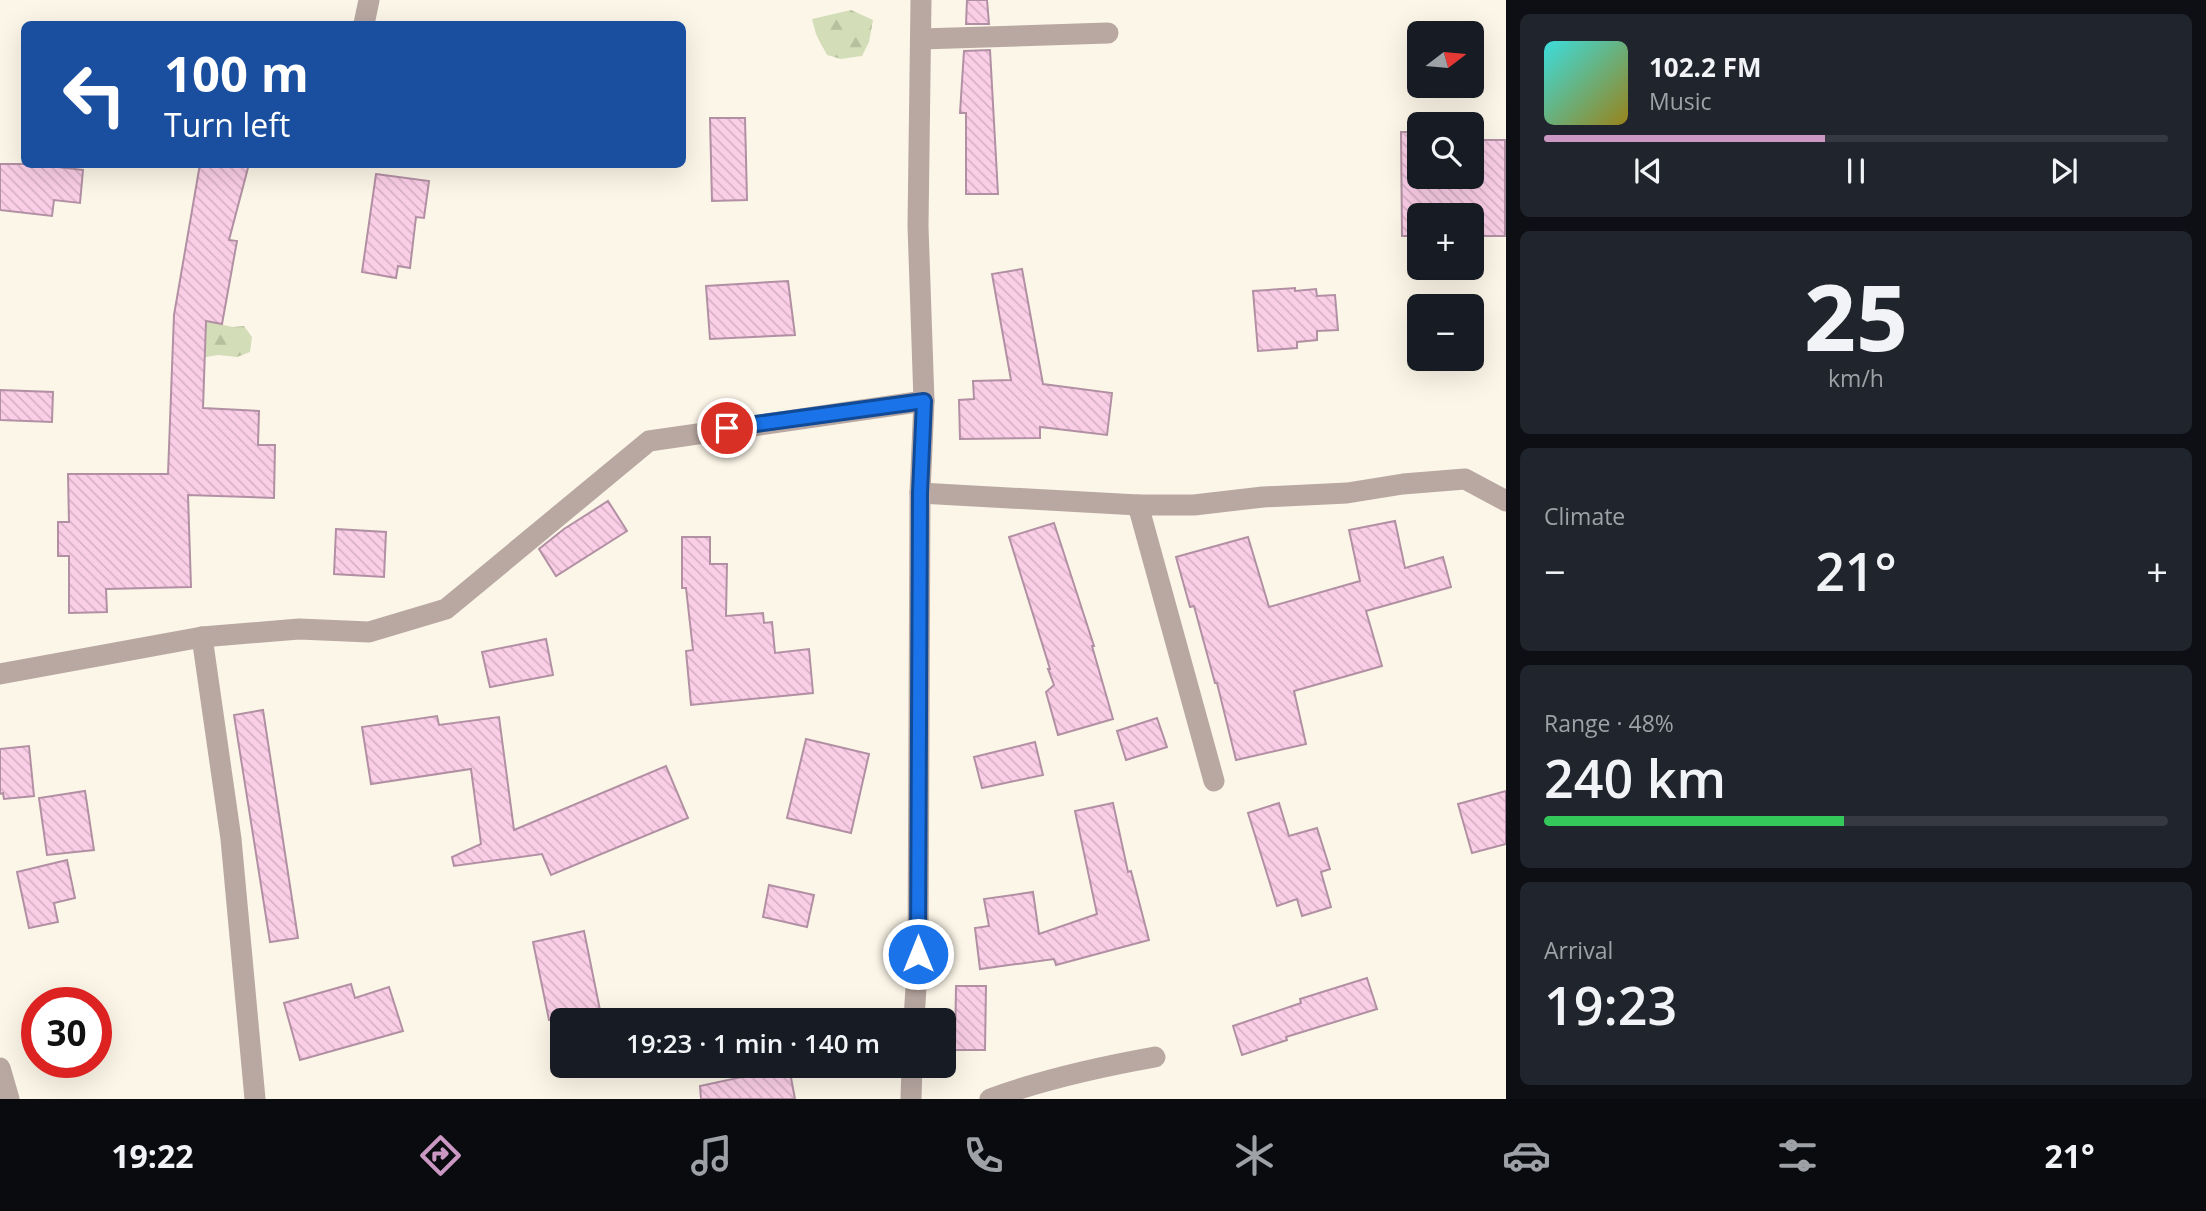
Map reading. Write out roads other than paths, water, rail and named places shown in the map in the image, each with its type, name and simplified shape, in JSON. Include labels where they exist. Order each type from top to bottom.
[{"type":"street","points":[[366,21],[369,0]]},
{"type":"street","points":[[915,1008],[919,940],[920,493],[924,401],[918,226],[921,0]]},
{"type":"street","points":[[921,39],[1108,33]]},
{"type":"street","points":[[0,674],[202,637],[299,629],[369,632],[446,609],[649,441],[924,401]]},
{"type":"street","points":[[920,493],[1138,505],[1194,505],[1263,497],[1347,493],[1404,484],[1465,479],[1506,501]]},
{"type":"street","points":[[1138,505],[1214,781]]},
{"type":"street","points":[[202,637],[231,839],[255,1099]]},
{"type":"street","points":[[990,1099],[1102,1067],[1155,1057]]},
{"type":"street","points":[[0,1068],[9,1099]]},
{"type":"street","points":[[911,1099],[912,1078]]}]
